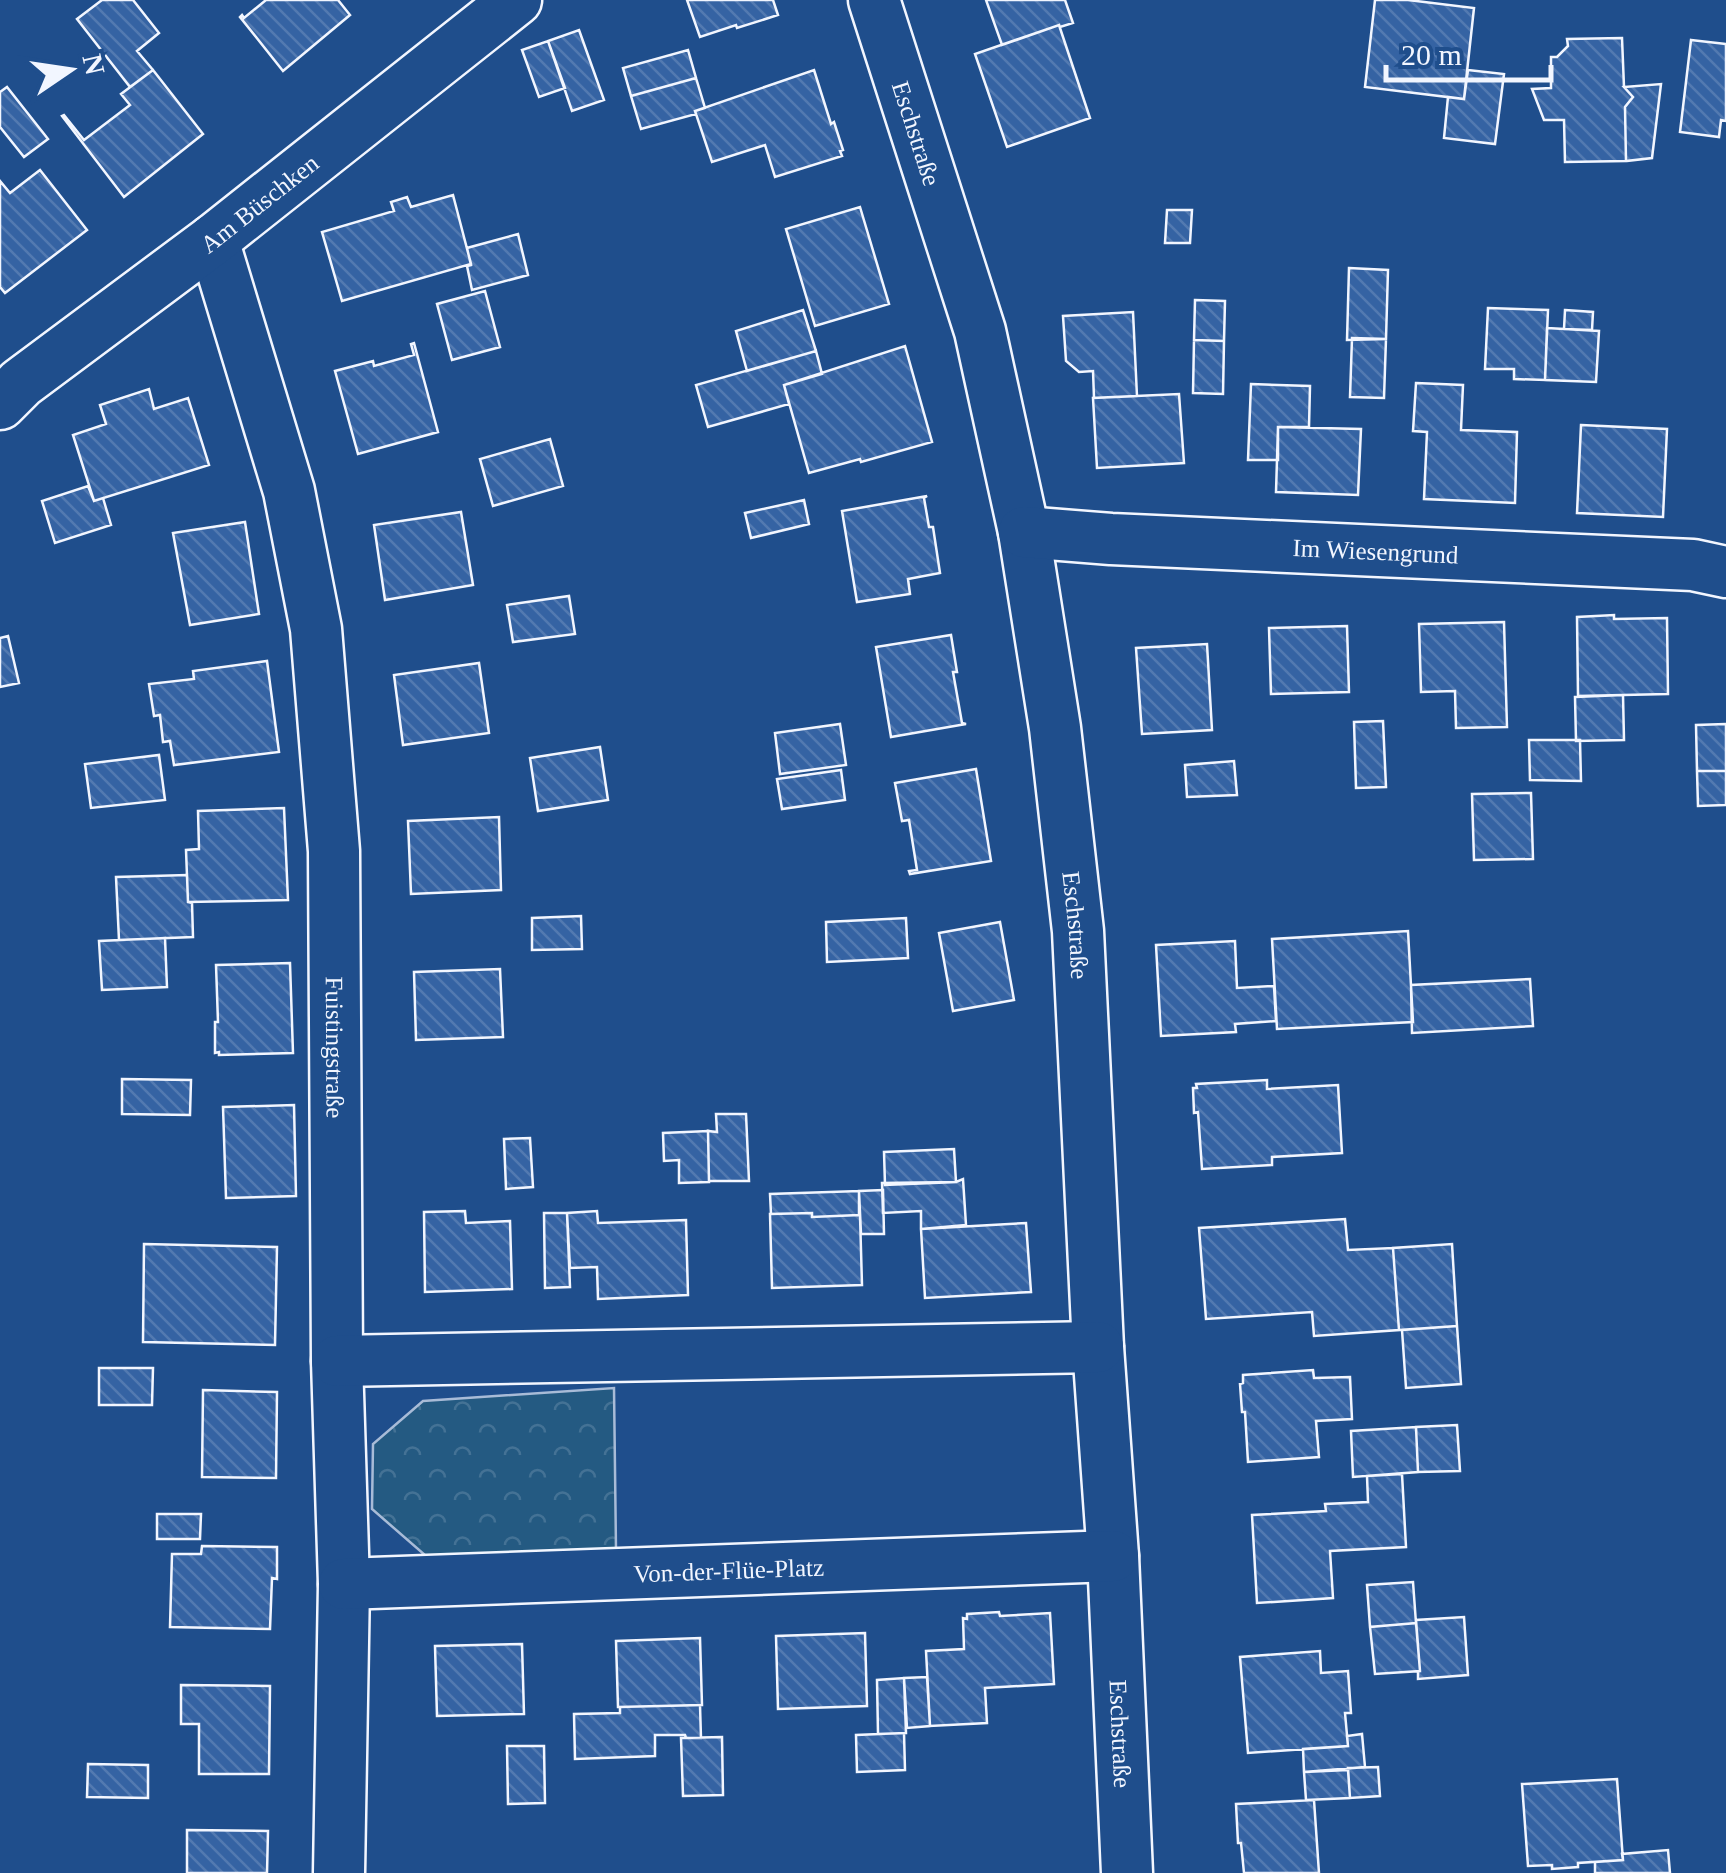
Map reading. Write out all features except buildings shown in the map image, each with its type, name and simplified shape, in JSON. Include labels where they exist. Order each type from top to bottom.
[{"type":"street","name":"Am Büschken","points":[[0,404],[516,0]]},
{"type":"street","name":"Eschstraße","points":[[874,0],[980,332],[1024,532],[1055,728],[1078,931],[1098,1348],[1114,1556],[1127,1873]]},
{"type":"street","name":"Fuistingstraße","points":[[214,240],[290,491],[316,628],[334,851],[336,1362],[344,1584],[339,1873]]},
{"type":"street","name":"Im Wiesengrund","points":[[1024,532],[1693,565],[1726,572]]},
{"type":"street","points":[[336,1362],[1098,1348]]},
{"type":"street","name":"Von-der-Flüe-Platz","points":[[344,1584],[1114,1556]]},
{"type":"green space","points":[[614,1388],[616,1550],[426,1556],[372,1509],[373,1444],[423,1401]]}]
